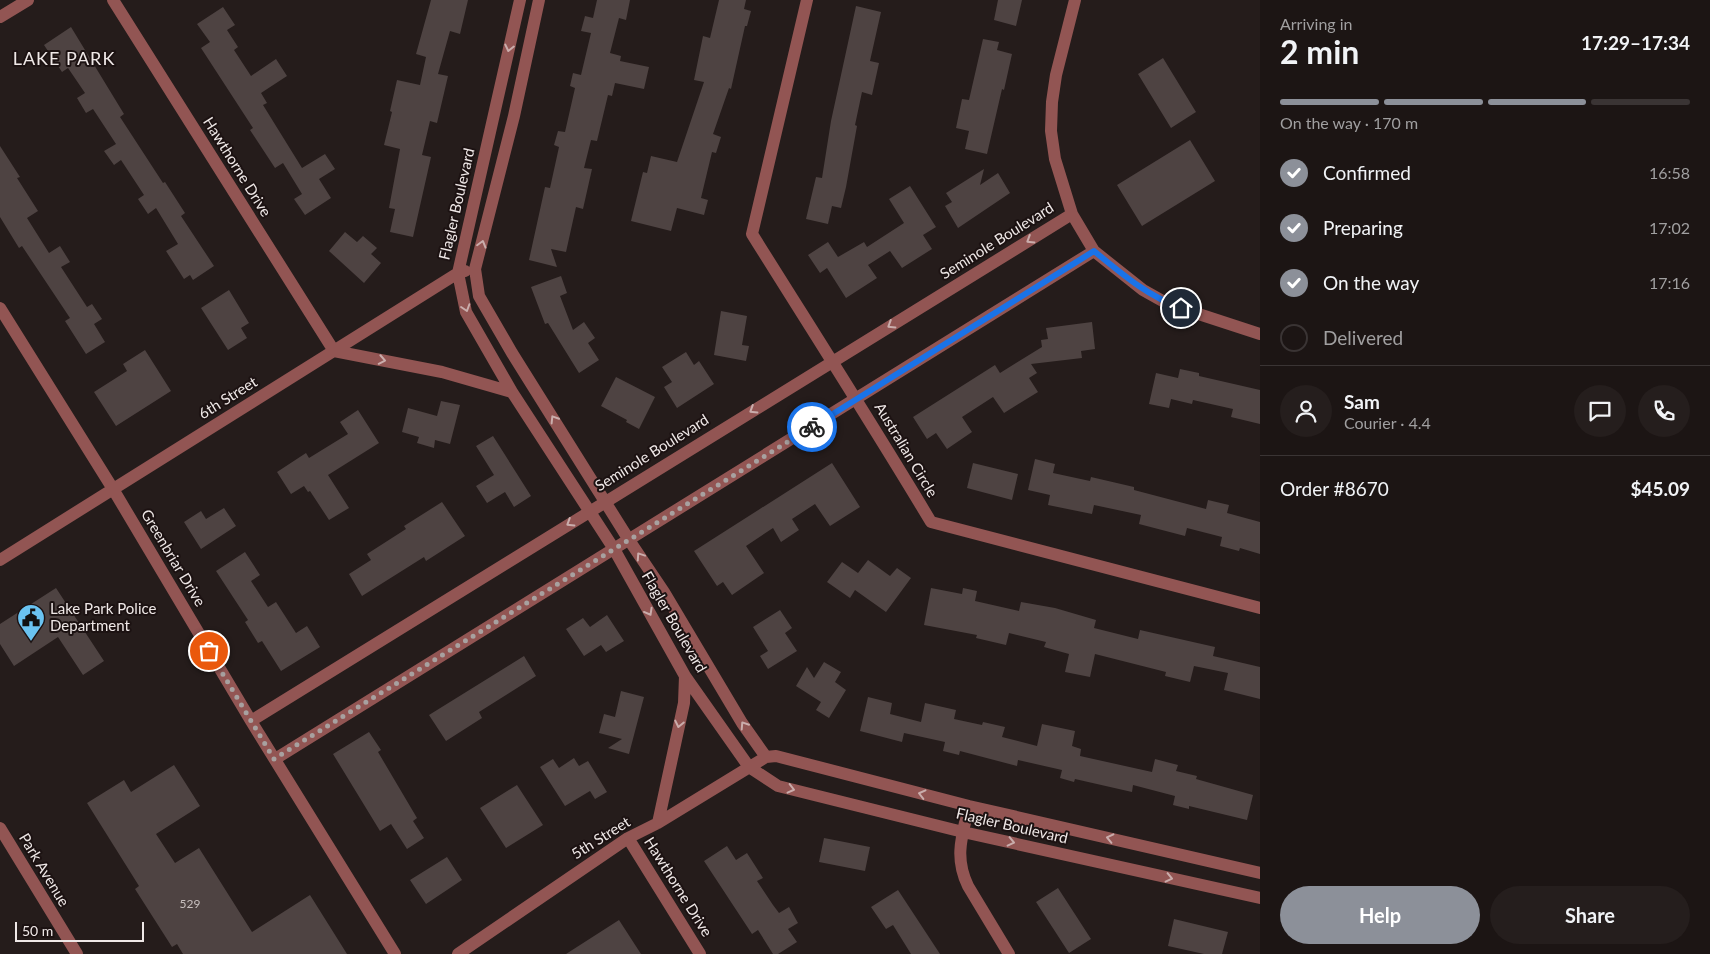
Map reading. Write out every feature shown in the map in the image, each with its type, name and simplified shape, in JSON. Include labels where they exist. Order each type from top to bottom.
[{"type":"street","points":[[0,17],[28,0]]},
{"type":"street","name":"Hawthorne Drive","points":[[113,0],[334,352]]},
{"type":"street","name":"Flagler Boulevard","points":[[520,0],[458,273],[466,312],[512,392],[614,549],[686,676],[749,767],[778,786],[963,832],[1260,898]]},
{"type":"street","name":"Flagler Boulevard","points":[[539,0],[514,116],[475,269],[479,296],[512,353],[629,540],[664,592],[742,723],[766,757],[776,756],[969,806],[1260,873]]},
{"type":"street","name":"Australian Circle","points":[[807,0],[752,234],[857,399],[931,522],[1260,608]]},
{"type":"street","points":[[1074,0],[1056,74],[1052,102],[1051,131],[1055,159],[1072,214],[1094,251],[1143,290],[1168,304],[1260,334]]},
{"type":"street","name":"Seminole Boulevard","points":[[251,722],[1072,214]]},
{"type":"street","points":[[274,759],[1094,251]]},
{"type":"street","name":"6th Street","points":[[0,560],[458,273],[475,269]]},
{"type":"street","name":"Greenbriar Drive","points":[[0,308],[113,489],[251,722],[395,954]]},
{"type":"street","points":[[334,352],[442,372],[512,392]]},
{"type":"street","points":[[658,823],[684,703],[686,676]]},
{"type":"street","name":"5th Street","points":[[458,954],[628,838],[658,823],[766,757]]},
{"type":"street","points":[[969,806],[960,849],[959,862],[962,875],[1009,954]]},
{"type":"street","name":"Park Avenue","points":[[0,828],[77,954]]},
{"type":"street","name":"Hawthorne Drive","points":[[628,838],[700,954]]},
{"type":"building","points":[[431,0],[468,0],[460,34],[450,31],[438,74],[448,76],[437,123],[430,121],[422,155],[431,157],[413,237],[390,232],[395,209],[389,208],[400,149],[384,145],[397,80],[420,85],[426,57],[416,54]]},
{"type":"building","points":[[597,0],[630,0],[626,20],[619,18],[610,53],[621,56],[620,61],[649,67],[644,89],[615,83],[612,96],[608,95],[597,141],[591,140],[584,168],[592,169],[583,209],[576,207],[566,252],[551,249],[557,267],[529,260],[545,187],[550,188],[559,147],[554,145],[558,131],[565,132],[575,88],[570,86],[573,73],[581,75],[591,33],[581,31],[585,16],[593,18]]},
{"type":"building","points":[[719,0],[746,0],[744,9],[751,11],[747,26],[745,26],[731,89],[729,88],[713,134],[721,137],[716,153],[712,152],[701,198],[708,200],[704,215],[677,208],[671,231],[631,221],[643,172],[647,173],[651,156],[677,162],[704,82],[694,80],[703,36],[710,38]]},
{"type":"building","points":[[998,0],[1022,0],[1016,26],[994,20]]},
{"type":"building","points":[[856,6],[881,12],[870,61],[879,63],[872,95],[862,92],[841,208],[832,206],[828,224],[806,219],[816,177],[822,178],[831,121]]},
{"type":"building","points":[[223,7],[235,25],[227,30],[238,47],[234,50],[251,76],[276,59],[287,76],[261,93],[267,103],[263,105],[302,168],[325,154],[335,169],[319,179],[331,198],[305,215],[294,199],[302,194],[283,163],[275,168],[250,130],[253,128],[201,48],[210,42],[197,24]]},
{"type":"building","points":[[71,27],[124,114],[120,117],[185,213],[181,216],[214,266],[193,280],[190,275],[184,279],[166,251],[178,244],[156,208],[148,214],[138,199],[144,195],[121,160],[114,165],[104,151],[116,144],[93,109],[86,113],[77,98],[85,93],[68,68],[62,72],[44,45]]},
{"type":"building","points":[[983,39],[999,42],[997,50],[1012,54],[987,154],[965,149],[969,131],[956,128],[962,99],[969,100]]},
{"type":"building","points":[[1163,58],[1196,112],[1171,128],[1138,74]]},
{"type":"building","points":[[1190,140],[1215,181],[1142,226],[1117,185]]},
{"type":"building","points":[[0,146],[20,177],[17,178],[38,211],[27,218],[49,253],[60,246],[70,262],[61,267],[87,307],[92,304],[102,319],[94,324],[105,342],[86,354],[65,321],[70,318],[22,246],[19,248],[0,217]]},
{"type":"building","points":[[984,169],[980,185],[998,173],[1010,193],[958,228],[945,206],[952,202],[946,193]]},
{"type":"building","points":[[910,186],[936,227],[923,235],[932,249],[902,268],[890,251],[868,265],[877,278],[846,298],[827,268],[820,273],[808,255],[828,242],[838,257],[864,242],[867,247],[904,223],[889,199]]},
{"type":"building","points":[[345,232],[357,242],[363,236],[377,248],[371,254],[381,263],[364,283],[329,251]]},
{"type":"building","points":[[561,276],[567,293],[560,296],[573,330],[584,322],[595,338],[588,343],[599,360],[579,373],[548,323],[545,324],[531,287]]},
{"type":"building","points":[[229,290],[249,323],[241,328],[247,338],[228,350],[201,308]]},
{"type":"building","points":[[721,311],[747,316],[742,345],[749,346],[746,361],[714,355]]},
{"type":"building","points":[[1092,322],[1095,349],[1081,351],[1082,358],[1031,364],[1037,373],[1029,378],[1038,392],[1004,413],[993,397],[962,417],[972,432],[947,449],[936,433],[927,439],[913,417],[995,365],[1000,373],[1042,347],[1041,340],[1048,339],[1046,328]]},
{"type":"building","points":[[145,350],[171,391],[116,426],[94,392],[127,371],[123,364]]},
{"type":"building","points":[[686,352],[694,365],[699,361],[714,384],[677,408],[664,387],[672,382],[662,367]]},
{"type":"building","points":[[1180,369],[1199,373],[1199,376],[1260,390],[1260,424],[1231,417],[1233,409],[1193,400],[1192,404],[1171,399],[1169,408],[1149,404],[1156,373],[1178,378]]},
{"type":"building","points":[[616,377],[655,397],[639,429],[601,406]]},
{"type":"building","points":[[441,401],[460,405],[450,444],[435,440],[434,448],[417,443],[419,437],[402,432],[408,408],[437,416]]},
{"type":"building","points":[[358,410],[379,443],[328,475],[349,508],[329,520],[310,491],[308,492],[304,486],[291,494],[277,472],[306,453],[309,458],[348,434],[340,422]]},
{"type":"building","points":[[493,436],[531,496],[514,507],[505,492],[487,503],[476,486],[494,475],[476,446]]},
{"type":"building","points":[[1035,459],[1055,464],[1053,473],[1090,481],[1091,477],[1134,487],[1134,490],[1206,509],[1208,500],[1229,505],[1227,513],[1260,522],[1260,554],[1240,548],[1239,551],[1220,546],[1222,537],[1187,528],[1185,536],[1139,524],[1141,515],[1094,505],[1092,514],[1048,505],[1050,495],[1028,490]]},
{"type":"building","points":[[832,463],[860,507],[830,526],[815,504],[792,519],[799,530],[781,542],[773,528],[746,546],[764,573],[732,595],[723,582],[717,586],[694,551]]},
{"type":"building","points":[[973,463],[1018,474],[1012,500],[967,488]]},
{"type":"building","points":[[442,502],[465,536],[426,561],[424,557],[362,596],[349,574],[371,560],[367,554],[406,529],[404,526]]},
{"type":"building","points":[[224,508],[236,526],[201,549],[184,522],[201,511],[206,519]]},
{"type":"building","points":[[245,552],[260,575],[251,581],[268,607],[276,602],[296,633],[307,626],[320,647],[281,671],[262,641],[258,643],[245,622],[248,620],[216,571]]},
{"type":"building","points":[[868,560],[890,576],[897,568],[911,578],[886,612],[855,590],[850,598],[827,582],[842,562],[858,573]]},
{"type":"building","points":[[56,588],[104,661],[83,675],[58,637],[14,666],[0,644],[0,624]]},
{"type":"building","points":[[931,588],[962,594],[963,588],[977,591],[975,601],[1019,611],[1021,602],[1055,608],[1096,620],[1094,628],[1138,639],[1140,630],[1215,647],[1213,656],[1260,667],[1260,699],[1224,690],[1228,673],[1194,666],[1190,682],[1165,676],[1166,672],[1095,654],[1090,677],[1065,672],[1069,654],[1044,647],[1046,642],[1009,633],[1006,645],[976,638],[977,635],[924,625]]},
{"type":"building","points":[[780,610],[792,628],[785,633],[797,651],[768,669],[760,656],[768,651],[753,627]]},
{"type":"building","points":[[607,615],[624,641],[606,652],[601,645],[584,656],[566,629],[583,618],[590,627]]},
{"type":"building","points":[[524,656],[536,676],[479,712],[482,718],[446,741],[429,715]]},
{"type":"building","points":[[824,662],[841,672],[835,682],[846,690],[829,718],[816,710],[821,702],[796,686],[807,667],[814,678]]},
{"type":"building","points":[[621,691],[644,697],[629,754],[608,748],[622,739],[599,733],[604,714],[615,717]]},
{"type":"building","points":[[868,697],[892,703],[890,714],[921,722],[925,703],[956,710],[954,719],[982,725],[983,722],[1005,727],[1002,737],[1037,746],[1042,724],[1075,731],[1072,746],[1081,749],[1080,756],[1152,772],[1155,759],[1178,765],[1176,771],[1197,776],[1196,779],[1253,795],[1247,820],[1189,806],[1189,809],[1173,805],[1175,796],[1133,785],[1132,792],[1075,779],[1074,782],[1060,778],[1062,770],[1018,760],[1017,766],[960,751],[959,755],[943,751],[945,742],[904,733],[902,742],[860,731]]},
{"type":"building","points":[[369,732],[381,750],[378,752],[417,818],[413,821],[424,838],[407,849],[391,824],[380,831],[333,754]]},
{"type":"building","points":[[574,758],[579,766],[588,761],[607,792],[595,799],[590,791],[565,806],[540,767],[553,759],[559,768]]},
{"type":"building","points":[[174,765],[200,806],[156,834],[175,863],[199,848],[252,932],[310,895],[347,954],[183,954],[177,944],[172,947],[135,889],[139,886],[87,803],[124,780],[131,792]]},
{"type":"building","points":[[517,785],[543,825],[506,848],[480,808]]},
{"type":"building","points":[[824,838],[870,847],[865,871],[819,862]]},
{"type":"building","points":[[727,846],[736,860],[747,853],[763,878],[757,881],[773,905],[779,913],[789,907],[798,923],[788,929],[797,942],[778,954],[773,954],[758,930],[752,934],[704,861]]},
{"type":"building","points":[[447,857],[462,880],[426,904],[410,880]]},
{"type":"building","points":[[1058,888],[1091,939],[1069,953],[1036,902]]},
{"type":"building","points":[[898,890],[940,954],[911,954],[893,925],[886,929],[871,907]]},
{"type":"building","points":[[1174,919],[1228,932],[1222,954],[1204,954],[1168,946]]},
{"type":"building","points":[[619,920],[641,954],[566,954]]},
{"type":"way so far","points":[[209,651],[274,759],[812,427]]},
{"type":"place","name":"Lake Park Police Department","points":[[31,642]]},
{"type":"district","name":"LAKE PARK","points":[[64,59]]},
{"type":"route","points":[[812,427],[1094,251],[1143,290],[1168,304],[1181,308]]}]
